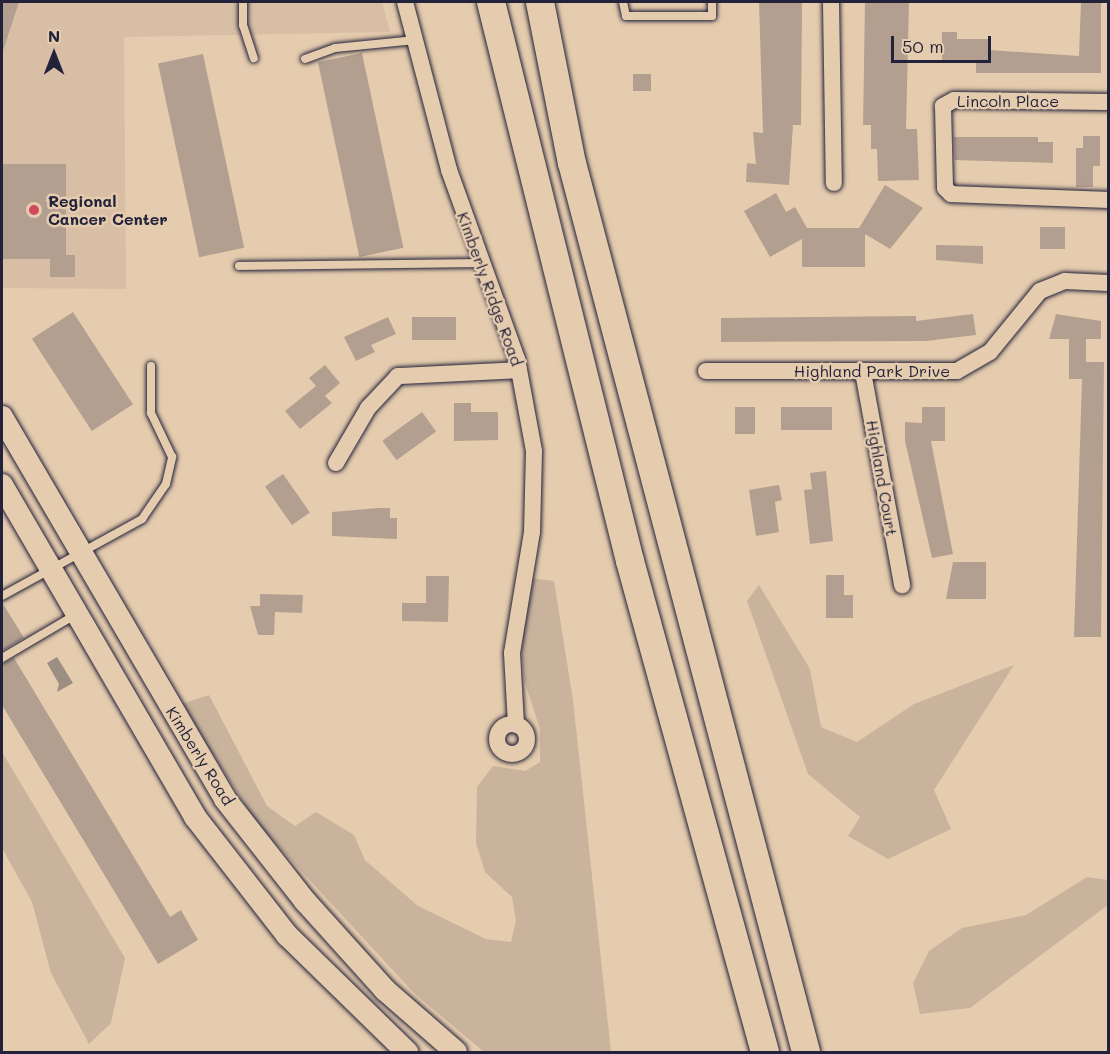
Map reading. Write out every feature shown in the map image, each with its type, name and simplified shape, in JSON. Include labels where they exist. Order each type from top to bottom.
[{"type":"highway","points":[[491,2],[630,561],[765,1053]]},
{"type":"highway","points":[[540,2],[584,209],[806,1053]]},
{"type":"main road","name":"Kimberly Road","points":[[2,417],[79,557],[225,799],[305,901],[386,990],[456,1053]]},
{"type":"main road","points":[[2,485],[160,764],[240,879],[315,966],[407,1053]]},
{"type":"street","name":"Kimberly Ridge Road","points":[[405,2],[479,263],[519,370],[535,485],[512,653],[516,725]]},
{"type":"street","points":[[831,2],[834,183]]},
{"type":"street","name":"Lincoln Place","points":[[1108,102],[954,100],[943,106],[945,188],[951,194],[1108,200]]},
{"type":"street","name":"Highland Park Drive","points":[[706,371],[862,372],[971,367],[1040,291],[1065,281],[1108,283]]},
{"type":"street","points":[[336,463],[369,408],[398,376],[519,370]]},
{"type":"street","name":"Highland Court","points":[[862,372],[902,585]]},
{"type":"lane","points":[[243,2],[243,25],[254,58]]},
{"type":"lane","points":[[623,2],[626,16],[712,16],[712,2]]},
{"type":"lane","points":[[305,59],[344,46],[417,40]]},
{"type":"lane","points":[[239,266],[479,263]]},
{"type":"lane","points":[[2,596],[49,569],[79,557],[142,519],[166,484],[172,457],[151,413],[151,366]]},
{"type":"lane","points":[[2,658],[75,615]]},
{"type":"shaded area","points":[[2,2],[382,2],[390,32],[124,37],[126,289],[2,288]]},
{"type":"shaded area","points":[[529,578],[554,581],[573,700],[611,1052],[484,1052],[414,993],[256,822],[181,704],[209,695],[267,806],[295,826],[316,812],[354,835],[365,860],[418,906],[486,939],[511,942],[516,921],[512,897],[485,872],[476,843],[477,787],[493,766],[525,771],[540,762],[540,729],[525,683],[520,636]]},
{"type":"shaded area","points":[[759,585],[810,669],[821,727],[857,742],[914,704],[1014,665],[934,790],[951,829],[888,859],[848,836],[860,817],[808,774],[747,601]]},
{"type":"shaded area","points":[[57,657],[73,683],[57,692],[59,684],[47,663]]},
{"type":"shaded area","points":[[2,752],[125,958],[111,1023],[89,1044],[51,973],[32,902],[2,848]]},
{"type":"shaded area","points":[[1087,877],[1108,880],[1108,905],[970,1008],[920,1014],[913,983],[929,951],[962,928],[1026,915]]},
{"type":"building","points":[[2,2],[19,2],[2,54]]},
{"type":"building","points":[[759,2],[802,2],[801,125],[793,125],[789,185],[746,182],[747,163],[756,164],[753,132],[763,133]]},
{"type":"building","points":[[865,2],[909,3],[906,129],[917,129],[919,180],[878,181],[877,149],[871,149],[871,125],[863,125]]},
{"type":"building","points":[[1081,2],[1101,2],[1101,73],[976,73],[976,63],[942,63],[942,32],[957,32],[957,39],[989,39],[989,50],[1079,56]]},
{"type":"building","points":[[362,53],[403,248],[359,257],[318,62]]},
{"type":"building","points":[[203,54],[244,248],[199,257],[158,64]]},
{"type":"building","points":[[633,74],[651,74],[651,91],[633,91]]},
{"type":"building","points":[[1083,136],[1100,136],[1100,166],[1093,166],[1093,187],[1076,187],[1076,148],[1083,148]]},
{"type":"building","points":[[954,137],[1038,137],[1038,142],[1053,142],[1053,163],[955,160]]},
{"type":"building","name":"Regional Cancer Center","points":[[2,164],[66,164],[66,255],[75,255],[75,277],[50,277],[50,259],[2,259]]},
{"type":"building","points":[[885,185],[923,208],[890,249],[865,234],[865,267],[802,267],[802,239],[770,257],[744,211],[776,193],[786,212],[795,207],[807,228],[859,228]]},
{"type":"building","points":[[1040,227],[1065,227],[1065,249],[1040,249]]},
{"type":"building","points":[[936,245],[983,246],[983,264],[936,260]]},
{"type":"building","points":[[73,312],[133,404],[92,431],[32,339]]},
{"type":"building","points":[[973,314],[976,335],[926,341],[721,342],[721,318],[916,316],[916,321]]},
{"type":"building","points":[[1056,314],[1101,321],[1101,339],[1086,339],[1086,362],[1104,362],[1101,637],[1074,637],[1082,379],[1069,379],[1069,339],[1049,339]]},
{"type":"building","points":[[388,317],[396,334],[371,345],[375,352],[356,361],[344,337]]},
{"type":"building","points":[[412,317],[456,317],[456,340],[412,340]]},
{"type":"building","points":[[325,365],[340,383],[325,396],[332,403],[300,429],[285,411],[316,386],[309,378]]},
{"type":"building","points":[[454,403],[471,403],[471,412],[498,412],[498,440],[454,441]]},
{"type":"building","points":[[735,407],[755,407],[755,434],[735,434]]},
{"type":"building","points":[[781,407],[832,407],[832,430],[781,430]]},
{"type":"building","points":[[922,407],[945,407],[945,441],[931,441],[953,554],[932,558],[905,441],[905,422],[922,423]]},
{"type":"building","points":[[422,412],[436,431],[396,460],[382,441]]},
{"type":"building","points":[[826,471],[833,541],[810,544],[804,490],[812,489],[810,473]]},
{"type":"building","points":[[283,474],[310,513],[292,525],[265,487]]},
{"type":"building","points":[[779,485],[782,500],[775,502],[779,532],[756,536],[749,490]]},
{"type":"building","points":[[390,508],[390,518],[397,518],[397,539],[332,536],[332,512]]},
{"type":"building","points":[[953,562],[986,562],[986,599],[946,599]]},
{"type":"building","points":[[826,575],[844,575],[844,595],[853,595],[853,618],[826,618]]},
{"type":"building","points":[[426,576],[449,576],[448,622],[402,621],[402,603],[426,603]]},
{"type":"building","points":[[260,594],[303,595],[302,613],[275,612],[274,635],[258,635],[250,606],[260,606]]},
{"type":"building","points":[[2,602],[24,638],[2,651]]},
{"type":"building","points":[[14,658],[170,917],[181,910],[198,940],[158,964],[2,705],[2,664]]},
{"type":"place","name":"Regional Cancer Center","points":[[34,210]]}]
